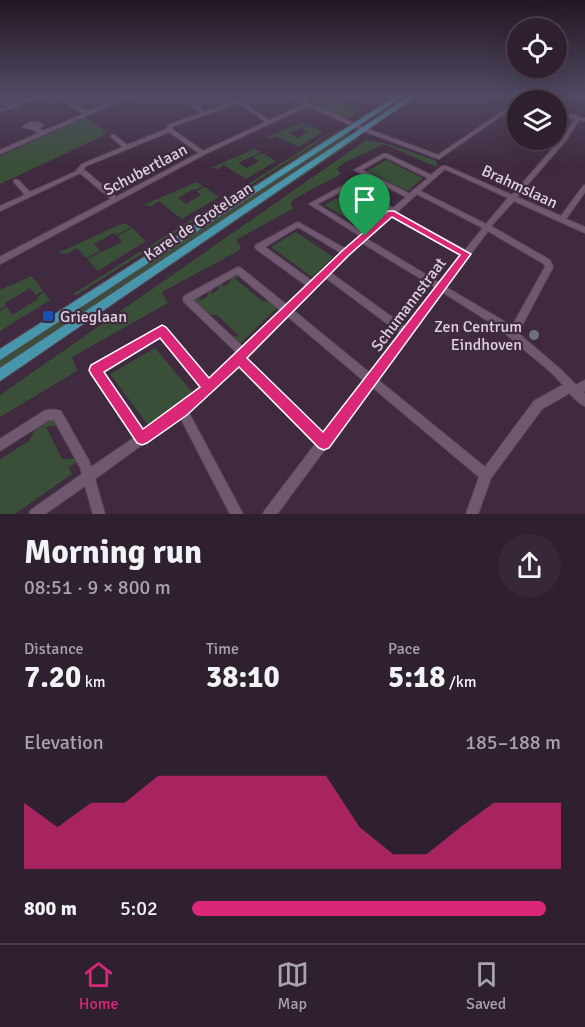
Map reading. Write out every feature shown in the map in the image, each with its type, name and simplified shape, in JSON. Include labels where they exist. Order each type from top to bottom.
[{"type":"main road","name":"Karel de Grotelaan","points":[[0,355],[364,119]]},
{"type":"main road","name":"Karel de Grotelaan","points":[[0,375],[380,119]]},
{"type":"street","points":[[0,152],[73,119]]},
{"type":"street","points":[[0,209],[80,171],[84,165],[190,119]]},
{"type":"street","points":[[263,119],[268,122]]},
{"type":"street","name":"Schubertlaan","points":[[0,261],[203,153],[274,119]]},
{"type":"street","points":[[35,514],[182,410],[209,387],[363,237],[444,167],[439,157],[338,119]]},
{"type":"street","points":[[439,157],[493,119]]},
{"type":"street","name":"Schumannstraat","points":[[269,514],[487,227],[565,138],[577,119]]},
{"type":"street","points":[[36,129],[42,133]]},
{"type":"street","points":[[169,130],[203,153]]},
{"type":"street","points":[[113,136],[126,147]]},
{"type":"street","points":[[431,177],[385,155],[357,170],[487,227],[547,262],[549,267],[513,333]]},
{"type":"street","name":"Brahmslaan","points":[[444,167],[585,230]]},
{"type":"street","points":[[80,171],[116,200]]},
{"type":"street","points":[[16,181],[29,195]]},
{"type":"street","points":[[466,254],[346,186],[312,204],[513,333],[585,401]]},
{"type":"street","points":[[562,220],[585,187]]},
{"type":"street","points":[[312,286],[259,247],[298,224],[346,253]]},
{"type":"street","points":[[324,443],[187,299],[238,270],[486,475]]},
{"type":"street","points":[[325,273],[407,333]]},
{"type":"street","points":[[142,438],[95,370],[162,331],[209,387]]},
{"type":"street","points":[[472,514],[486,475],[538,405],[585,385]]},
{"type":"street","points":[[182,410],[237,514]]},
{"type":"street","points":[[0,445],[48,415],[57,415],[88,477],[99,514]]},
{"type":"green space","points":[[81,119],[88,119],[106,132],[103,136],[0,184],[0,156]]},
{"type":"green space","points":[[302,123],[307,125],[289,133],[298,138],[307,132],[302,129],[308,125],[323,132],[299,147],[276,136],[271,139],[264,138]]},
{"type":"green space","points":[[337,128],[308,149],[75,296],[73,294]]},
{"type":"green space","points":[[341,129],[326,142],[107,282],[78,298]]},
{"type":"green space","points":[[347,132],[351,134],[0,369],[0,360]]},
{"type":"green space","points":[[357,137],[359,138],[96,316],[115,300]]},
{"type":"green space","points":[[366,140],[388,144],[435,160],[438,165],[436,167],[384,144],[342,164],[337,169],[341,174],[292,200],[291,205],[294,208],[236,240],[241,247],[238,251],[162,292],[168,303],[72,357],[77,371],[0,417],[0,395]]},
{"type":"green space","points":[[254,149],[261,152],[238,163],[247,168],[259,161],[253,157],[262,153],[276,161],[246,179],[224,165],[218,169],[210,168]]},
{"type":"green space","points":[[386,160],[423,178],[408,191],[367,171]]},
{"type":"green space","points":[[197,182],[203,186],[178,198],[186,204],[201,195],[197,191],[205,187],[219,197],[182,219],[159,201],[151,206],[143,205]]},
{"type":"green space","points":[[346,193],[384,212],[365,229],[325,205]]},
{"type":"green space","points":[[121,224],[131,227],[94,244],[100,251],[86,258],[77,248],[67,254],[58,253]]},
{"type":"green space","points":[[132,228],[146,241],[98,271],[87,259],[122,242],[118,236]]},
{"type":"green space","points":[[296,232],[333,257],[312,277],[271,247]]},
{"type":"green space","points":[[237,274],[241,277],[234,278],[262,301],[271,302],[278,307],[239,345],[229,337],[239,336],[217,315],[206,315],[194,301],[201,294],[199,301],[207,297],[210,288],[213,287],[211,294],[218,290],[224,280],[222,287],[229,284],[231,275]]},
{"type":"green space","points":[[32,276],[43,291],[36,295],[30,288],[5,303],[6,306],[0,309],[0,290]]},
{"type":"green space","points":[[44,292],[50,300],[0,331],[0,311],[7,307],[12,315],[38,299],[37,297]]},
{"type":"green space","points":[[155,348],[192,392],[148,425],[110,374]]},
{"type":"green space","points":[[46,421],[53,421],[56,426],[46,427],[62,459],[76,459],[77,462],[69,467],[72,474],[15,514],[0,514],[0,459],[29,441],[37,426]]},
{"type":"place","name":"Grieglaan","points":[[48,316]]},
{"type":"place","name":"Zen Centrum Eindhoven","points":[[534,335]]},
{"type":"route","points":[[365,236],[209,387],[182,410],[142,438],[95,370],[162,331],[209,387],[239,358],[324,443],[466,254],[391,213],[365,236]]}]
